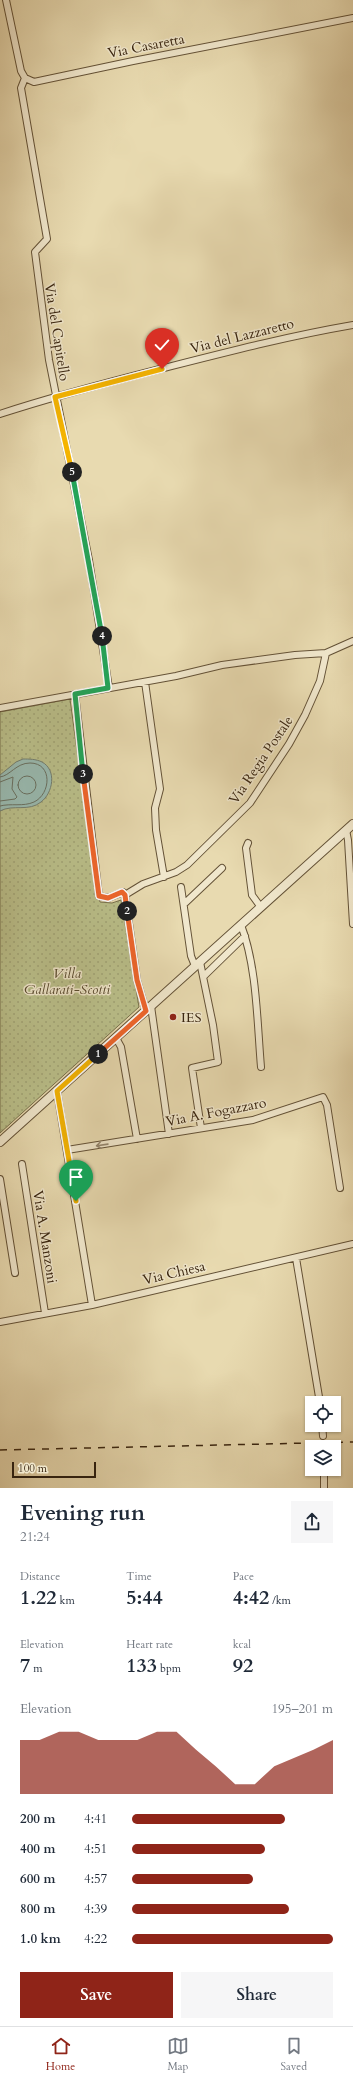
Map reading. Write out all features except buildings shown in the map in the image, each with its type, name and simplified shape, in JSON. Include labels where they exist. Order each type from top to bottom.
[{"type":"street","points":[[6,0],[21,71],[25,78]]},
{"type":"street","name":"Via Casaretta","points":[[25,78],[34,82],[353,18]]},
{"type":"street","name":"Via del Capitello","points":[[25,78],[21,88],[47,239],[35,252],[36,273],[55,397],[85,540],[108,688]]},
{"type":"street","name":"Via del Lazzaretto","points":[[0,414],[55,397],[302,333],[353,324]]},
{"type":"street","points":[[0,708],[145,682],[222,665],[295,655],[326,653],[353,641]]},
{"type":"street","name":"Via Regia Postale","points":[[75,694],[99,896],[108,898],[122,892],[125,895],[143,884],[164,877],[187,865],[250,803],[289,744],[305,715],[320,681],[326,653]]},
{"type":"street","points":[[145,682],[160,790],[155,808],[156,830],[164,877]]},
{"type":"street","points":[[0,1142],[260,906],[353,824]]},
{"type":"street","points":[[346,830],[348,840],[353,924]]},
{"type":"street","points":[[248,843],[246,848],[252,895],[260,906]]},
{"type":"street","points":[[184,904],[222,868]]},
{"type":"street","points":[[181,887],[191,956],[204,976],[218,1062],[192,1068],[201,1128]]},
{"type":"street","points":[[125,895],[137,980],[148,1009],[169,1134]]},
{"type":"street","points":[[240,925],[245,936],[252,972],[261,1067]]},
{"type":"street","points":[[204,976],[245,936]]},
{"type":"street","points":[[116,1038],[121,1047],[137,1139]]},
{"type":"street","points":[[57,1091],[92,1305]]},
{"type":"street","name":"Via A. Fogazzaro","points":[[67,1150],[253,1120],[323,1097],[327,1105],[340,1188]]},
{"type":"street","name":"Via A. Manzoni","points":[[22,1164],[45,1313]]},
{"type":"street","points":[[0,1180],[15,1273]]},
{"type":"street","name":"Via Chiesa","points":[[0,1322],[92,1305],[353,1244]]},
{"type":"street","points":[[296,1258],[319,1396]]},
{"type":"street","points":[[323,1432],[323,1436]]},
{"type":"street","points":[[324,1476],[324,1488]]},
{"type":"green space","name":"Villa Gallarati-Scotti","points":[[70,699],[96,890],[100,902],[112,903],[121,900],[139,1007],[0,1133],[0,712]]},
{"type":"water","points":[[23,759],[37,760],[47,766],[50,770],[52,782],[51,787],[45,798],[36,805],[31,807],[10,808],[0,811],[0,775],[16,762]]},
{"type":"railway","points":[[0,1450],[353,1442]]},
{"type":"place","name":"IES","points":[[173,1017]]},
{"type":"route","points":[[76,1201],[57,1091],[146,1011],[137,980],[125,895],[122,892],[108,898],[99,896],[78,731],[75,694],[108,688],[108,674],[67,445],[55,397],[162,369]]}]
